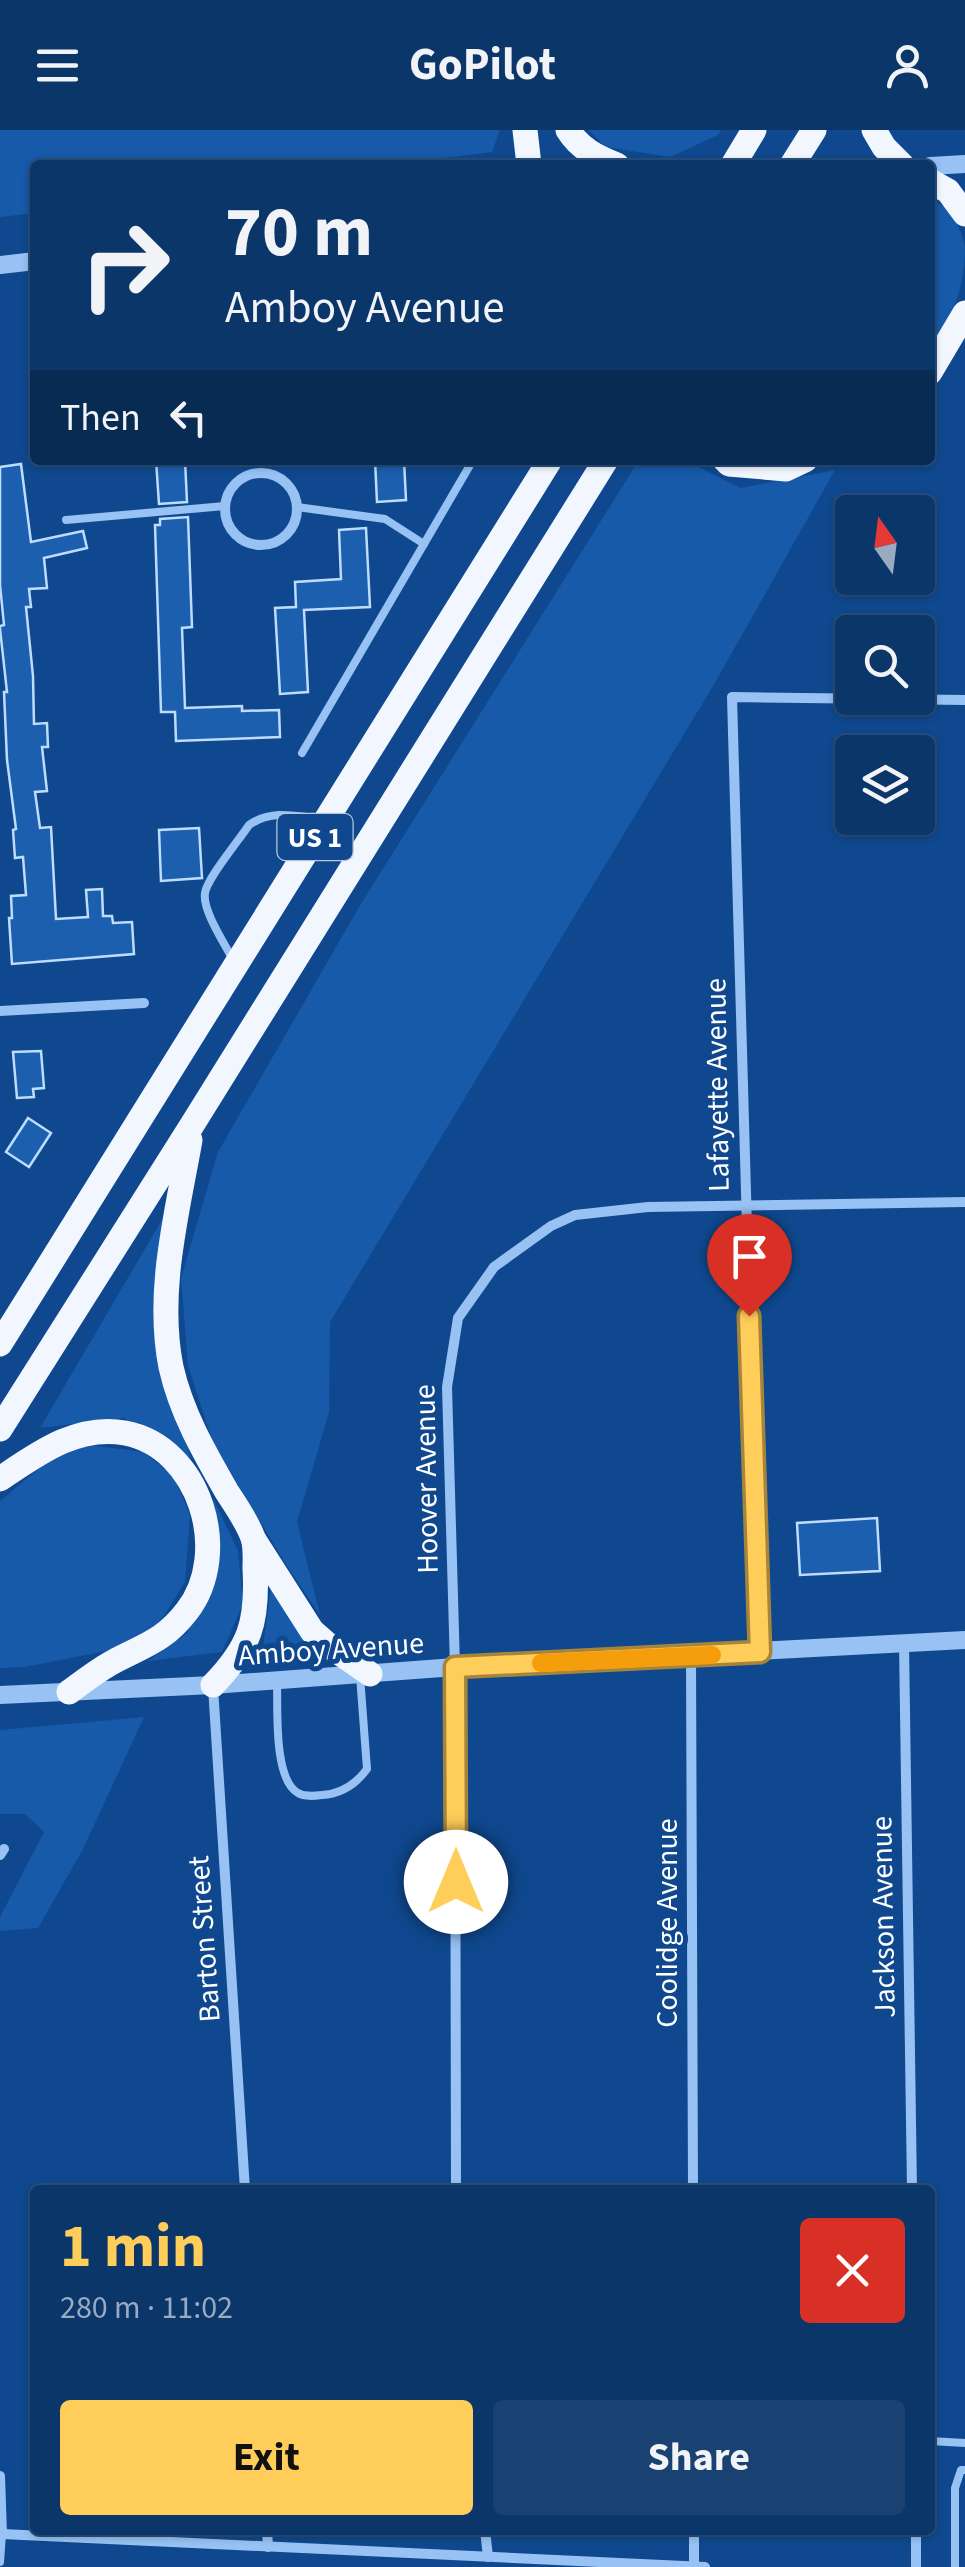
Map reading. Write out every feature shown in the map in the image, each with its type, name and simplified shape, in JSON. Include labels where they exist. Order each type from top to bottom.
[{"type":"highway","points":[[525,130],[528,160]]},
{"type":"highway","points":[[568,130],[594,156],[605,160]]},
{"type":"highway","points":[[736,160],[754,130]]},
{"type":"highway","points":[[795,160],[814,130]]},
{"type":"highway","points":[[874,130],[897,160]]},
{"type":"highway","points":[[935,185],[948,192],[965,214]]},
{"type":"highway","points":[[935,364],[965,313]]},
{"type":"highway","name":"US 1","points":[[0,1344],[547,465]]},
{"type":"highway","name":"US 1","points":[[0,1429],[603,465]]},
{"type":"highway","points":[[742,465],[793,465]]},
{"type":"highway","points":[[192,1125],[166,1301],[169,1351],[185,1412],[254,1540],[312,1630],[365,1674]]},
{"type":"highway","points":[[0,1327],[24,1306]]},
{"type":"highway","points":[[0,1479],[46,1448],[82,1434],[126,1433],[157,1446],[174,1460],[190,1480],[205,1516],[206,1561],[190,1609],[156,1642],[111,1663],[69,1692]]},
{"type":"highway","points":[[213,1685],[234,1664],[249,1635],[257,1593],[254,1540]]},
{"type":"street","points":[[935,166],[965,164]]},
{"type":"street","points":[[0,265],[30,261]]},
{"type":"street","points":[[266,466],[291,487],[297,508],[292,528],[283,538],[256,545],[242,540],[232,530],[224,506],[239,479],[266,466]]},
{"type":"street","name":"Lafayette Avenue","points":[[760,1652],[732,697],[965,700]]},
{"type":"street","points":[[0,1011],[144,1003]]},
{"type":"street","name":"Hoover Avenue","points":[[456,2185],[455,1667],[447,1387],[458,1318],[494,1267],[551,1226],[575,1216],[648,1207],[965,1202]]},
{"type":"street","name":"Amboy Avenue","points":[[0,1695],[965,1640]]},
{"type":"street","name":"Jackson Avenue","points":[[904,1643],[912,2185]]},
{"type":"street","name":"Coolidge Avenue","points":[[691,1656],[692,2185]]},
{"type":"street","name":"Barton Street","points":[[213,1685],[245,2185]]},
{"type":"street","points":[[0,2476],[2,2534],[704,2567]]},
{"type":"street","points":[[267,2535],[268,2548]]},
{"type":"street","points":[[486,2535],[488,2557]]},
{"type":"street","points":[[694,2535],[694,2566]]},
{"type":"street","points":[[916,2535],[916,2567]]},
{"type":"lane","points":[[302,754],[470,465]]},
{"type":"lane","points":[[66,520],[224,506]]},
{"type":"lane","points":[[297,508],[380,518],[424,544]]},
{"type":"lane","points":[[236,964],[209,912],[204,892],[249,824],[280,814],[326,820]]},
{"type":"lane","points":[[277,1680],[282,1768],[288,1783],[298,1793],[310,1796],[348,1788],[368,1769],[365,1674]]},
{"type":"lane","points":[[935,2441],[965,2443]]},
{"type":"lane","points":[[955,2567],[955,2488],[960,2470],[965,2470]]},
{"type":"lane","points":[[0,2562],[2,2534]]},
{"type":"shaded area","points":[[0,130],[500,130],[492,152],[430,160],[30,160],[30,214],[0,217]]},
{"type":"shaded area","points":[[589,130],[721,130],[718,135],[670,157],[606,147]]},
{"type":"shaded area","points":[[935,202],[950,209],[965,247],[963,276],[935,342]]},
{"type":"shaded area","points":[[636,465],[694,465],[741,488],[835,470],[716,681],[330,1322],[329,1412],[297,1522],[320,1615],[213,1443],[188,1366],[181,1278],[218,1152],[359,907]]},
{"type":"shaded area","points":[[163,1218],[153,1321],[177,1419],[192,1459],[124,1418],[40,1428]]},
{"type":"shaded area","points":[[89,1445],[144,1452],[174,1477],[190,1515],[185,1582],[157,1627],[111,1650],[25,1667],[0,1668],[0,1501],[48,1461]]},
{"type":"shaded area","points":[[213,1498],[238,1551],[243,1604],[222,1652],[148,1661],[187,1633],[215,1584]]},
{"type":"shaded area","points":[[271,1586],[315,1648],[262,1655]]},
{"type":"shaded area","points":[[144,1717],[83,1849],[38,1928],[0,1931],[0,1917],[44,1832],[25,1814],[0,1814],[0,1730]]},
{"type":"building","points":[[21,464],[31,542],[83,531],[87,548],[44,558],[47,588],[29,589],[31,607],[26,607],[34,724],[47,723],[48,747],[42,747],[47,791],[35,792],[40,828],[51,827],[56,919],[88,917],[86,890],[102,889],[103,916],[112,916],[113,923],[132,922],[134,954],[12,964],[11,896],[26,895],[23,857],[15,858],[16,829],[7,760],[7,692],[0,629],[4,625],[0,467]]},
{"type":"building","points":[[156,465],[185,465],[187,502],[159,504]]},
{"type":"building","points":[[375,465],[404,465],[406,500],[377,502]]},
{"type":"building","points":[[188,517],[192,627],[182,628],[185,708],[242,706],[242,711],[279,710],[280,737],[176,741],[175,712],[161,712],[155,525],[160,525],[160,519]]},
{"type":"building","points":[[366,528],[370,607],[304,610],[308,692],[280,694],[275,608],[296,607],[295,582],[341,579],[339,530]]},
{"type":"building","points":[[199,828],[202,878],[161,881],[159,830]]},
{"type":"building","points":[[41,1051],[44,1088],[33,1089],[34,1097],[17,1098],[13,1052]]},
{"type":"building","points":[[28,1118],[51,1133],[29,1167],[6,1152]]},
{"type":"building","points":[[877,1518],[880,1571],[800,1575],[797,1523]]},
{"type":"slow traffic","points":[[541,1663],[712,1655]]},
{"type":"route","points":[[456,1882],[455,1667],[760,1652],[749,1316]]}]
